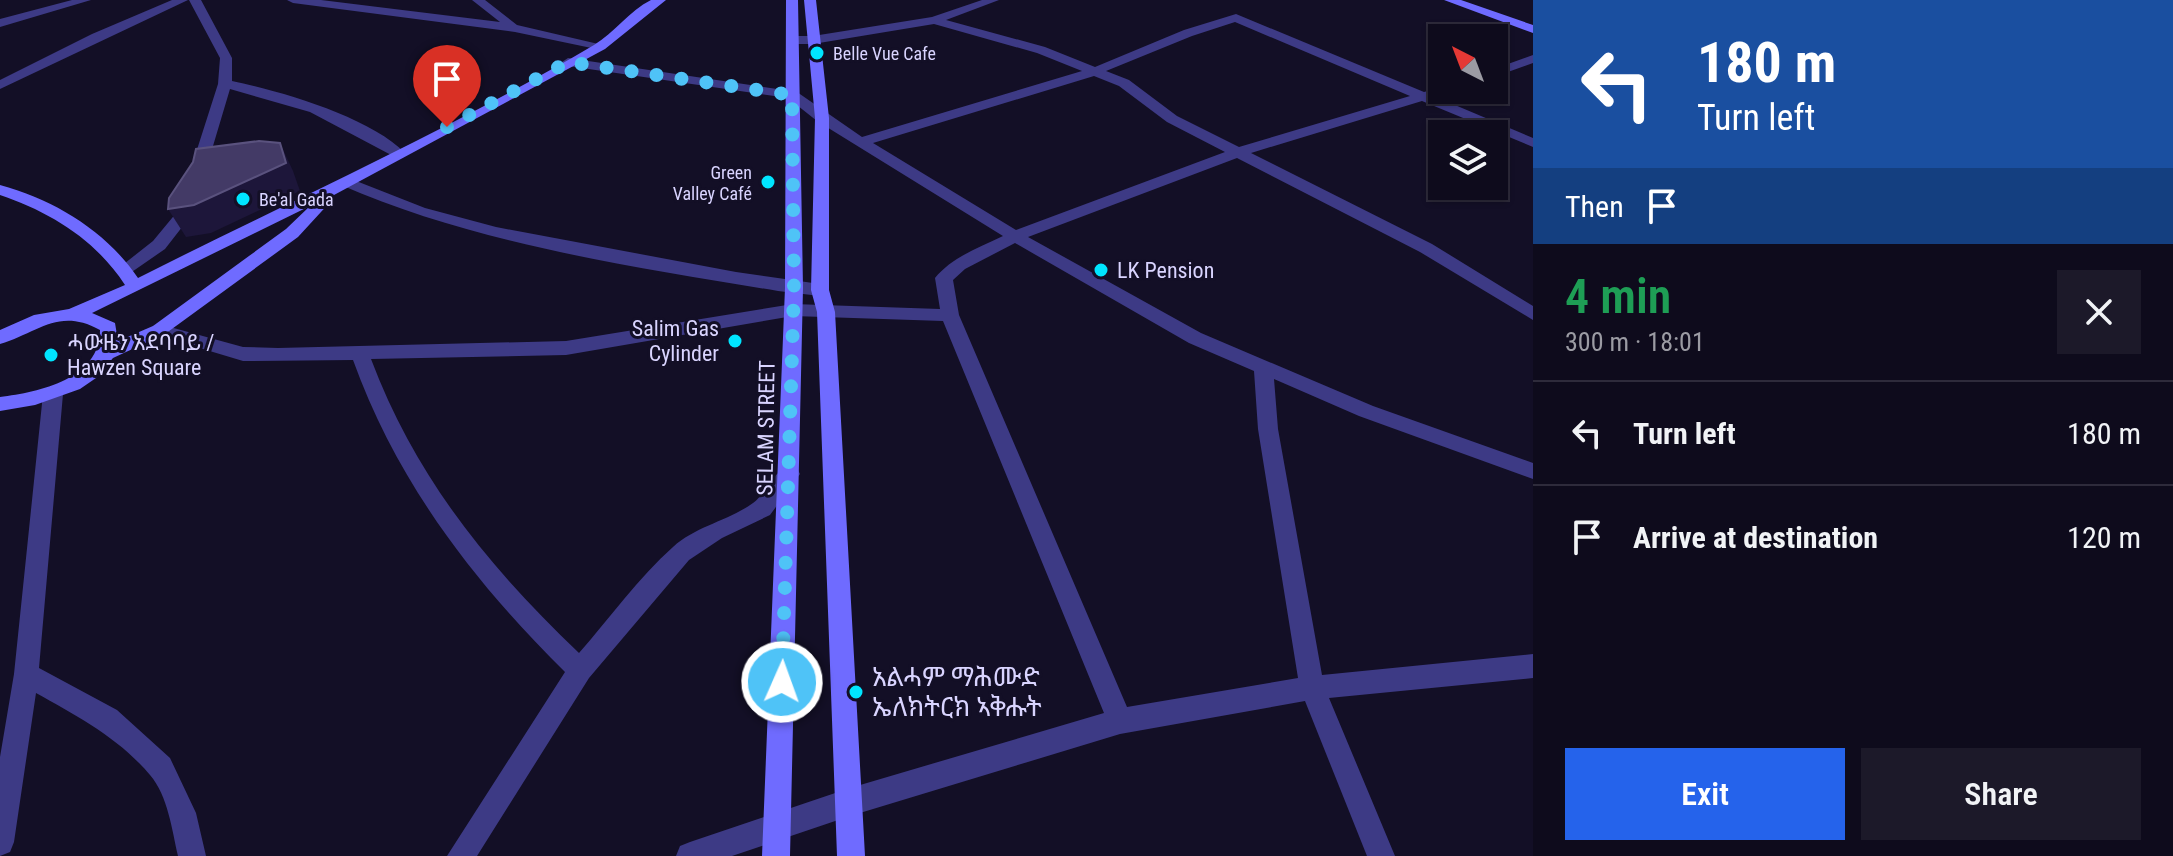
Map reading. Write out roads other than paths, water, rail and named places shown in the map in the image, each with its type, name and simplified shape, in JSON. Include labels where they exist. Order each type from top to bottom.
[{"type":"street","points":[[0,23],[85,0]]},
{"type":"street","points":[[0,85],[96,37],[182,0]]},
{"type":"street","points":[[130,279],[185,213],[225,84],[226,58],[195,0]]},
{"type":"street","points":[[293,0],[515,28],[601,46]]},
{"type":"street","points":[[478,0],[515,28]]},
{"type":"street","name":"SELAM STREET","points":[[776,843],[794,288],[792,95],[803,40],[792,0]]},
{"type":"street","points":[[810,0],[803,40],[822,118],[820,290],[826,312],[851,856]]},
{"type":"street","points":[[803,40],[934,20],[993,0]]},
{"type":"street","points":[[1450,0],[1533,29]]},
{"type":"street","points":[[73,314],[130,279],[341,185],[601,46],[652,2]]},
{"type":"street","points":[[863,141],[1096,71],[1188,33],[1236,18],[1533,143]]},
{"type":"street","points":[[934,20],[1041,50],[1124,83],[1172,119],[1426,248],[1533,314]]},
{"type":"street","points":[[1508,68],[1533,59]]},
{"type":"street","points":[[568,62],[792,95],[822,118],[1015,236],[1195,338],[1366,411],[1533,471]]},
{"type":"street","points":[[225,84],[253,89],[333,115],[398,153]]},
{"type":"street","points":[[1120,721],[950,315],[944,278],[959,265],[1015,236],[1236,153],[1428,96]]},
{"type":"street","points":[[341,185],[454,222],[594,252],[820,290]]},
{"type":"street","points":[[0,404],[27,402],[53,394],[77,382],[107,353],[159,330],[292,233],[341,185]]},
{"type":"street","points":[[0,190],[85,227],[130,279]]},
{"type":"street","points":[[159,330],[243,354],[359,352],[566,348],[793,310],[950,315]]},
{"type":"street","points":[[0,338],[29,323],[73,314],[92,316],[109,327],[111,339],[107,353]]},
{"type":"street","points":[[359,352],[391,431],[438,509],[494,585],[580,670]]},
{"type":"street","points":[[1263,367],[1268,429],[1312,688],[1381,856]]},
{"type":"street","points":[[0,842],[26,674],[53,394]]},
{"type":"street","points":[[461,856],[580,670],[681,553],[714,531],[762,509],[790,474]]},
{"type":"street","points":[[690,856],[776,843],[850,802],[1120,721],[1312,688],[1533,666]]},
{"type":"street","points":[[26,674],[108,719],[161,767],[182,813],[192,856]]},
{"type":"place","name":"Belle Vue Cafe","points":[[817,53]]},
{"type":"place","name":"Green Valley Café","points":[[768,182]]},
{"type":"place","name":"Be'al Gada","points":[[243,199]]},
{"type":"place","name":"LK Pension","points":[[1101,270]]},
{"type":"place","name":"Salim Gas Cylinder","points":[[735,341]]},
{"type":"place","name":"ሓውዜን አደባባይ / Hawzen Square","points":[[51,355]]},
{"type":"place","name":"አልሓም ማሕሙድ ኤለክትርክ ኣቅሑት","points":[[856,692]]}]
